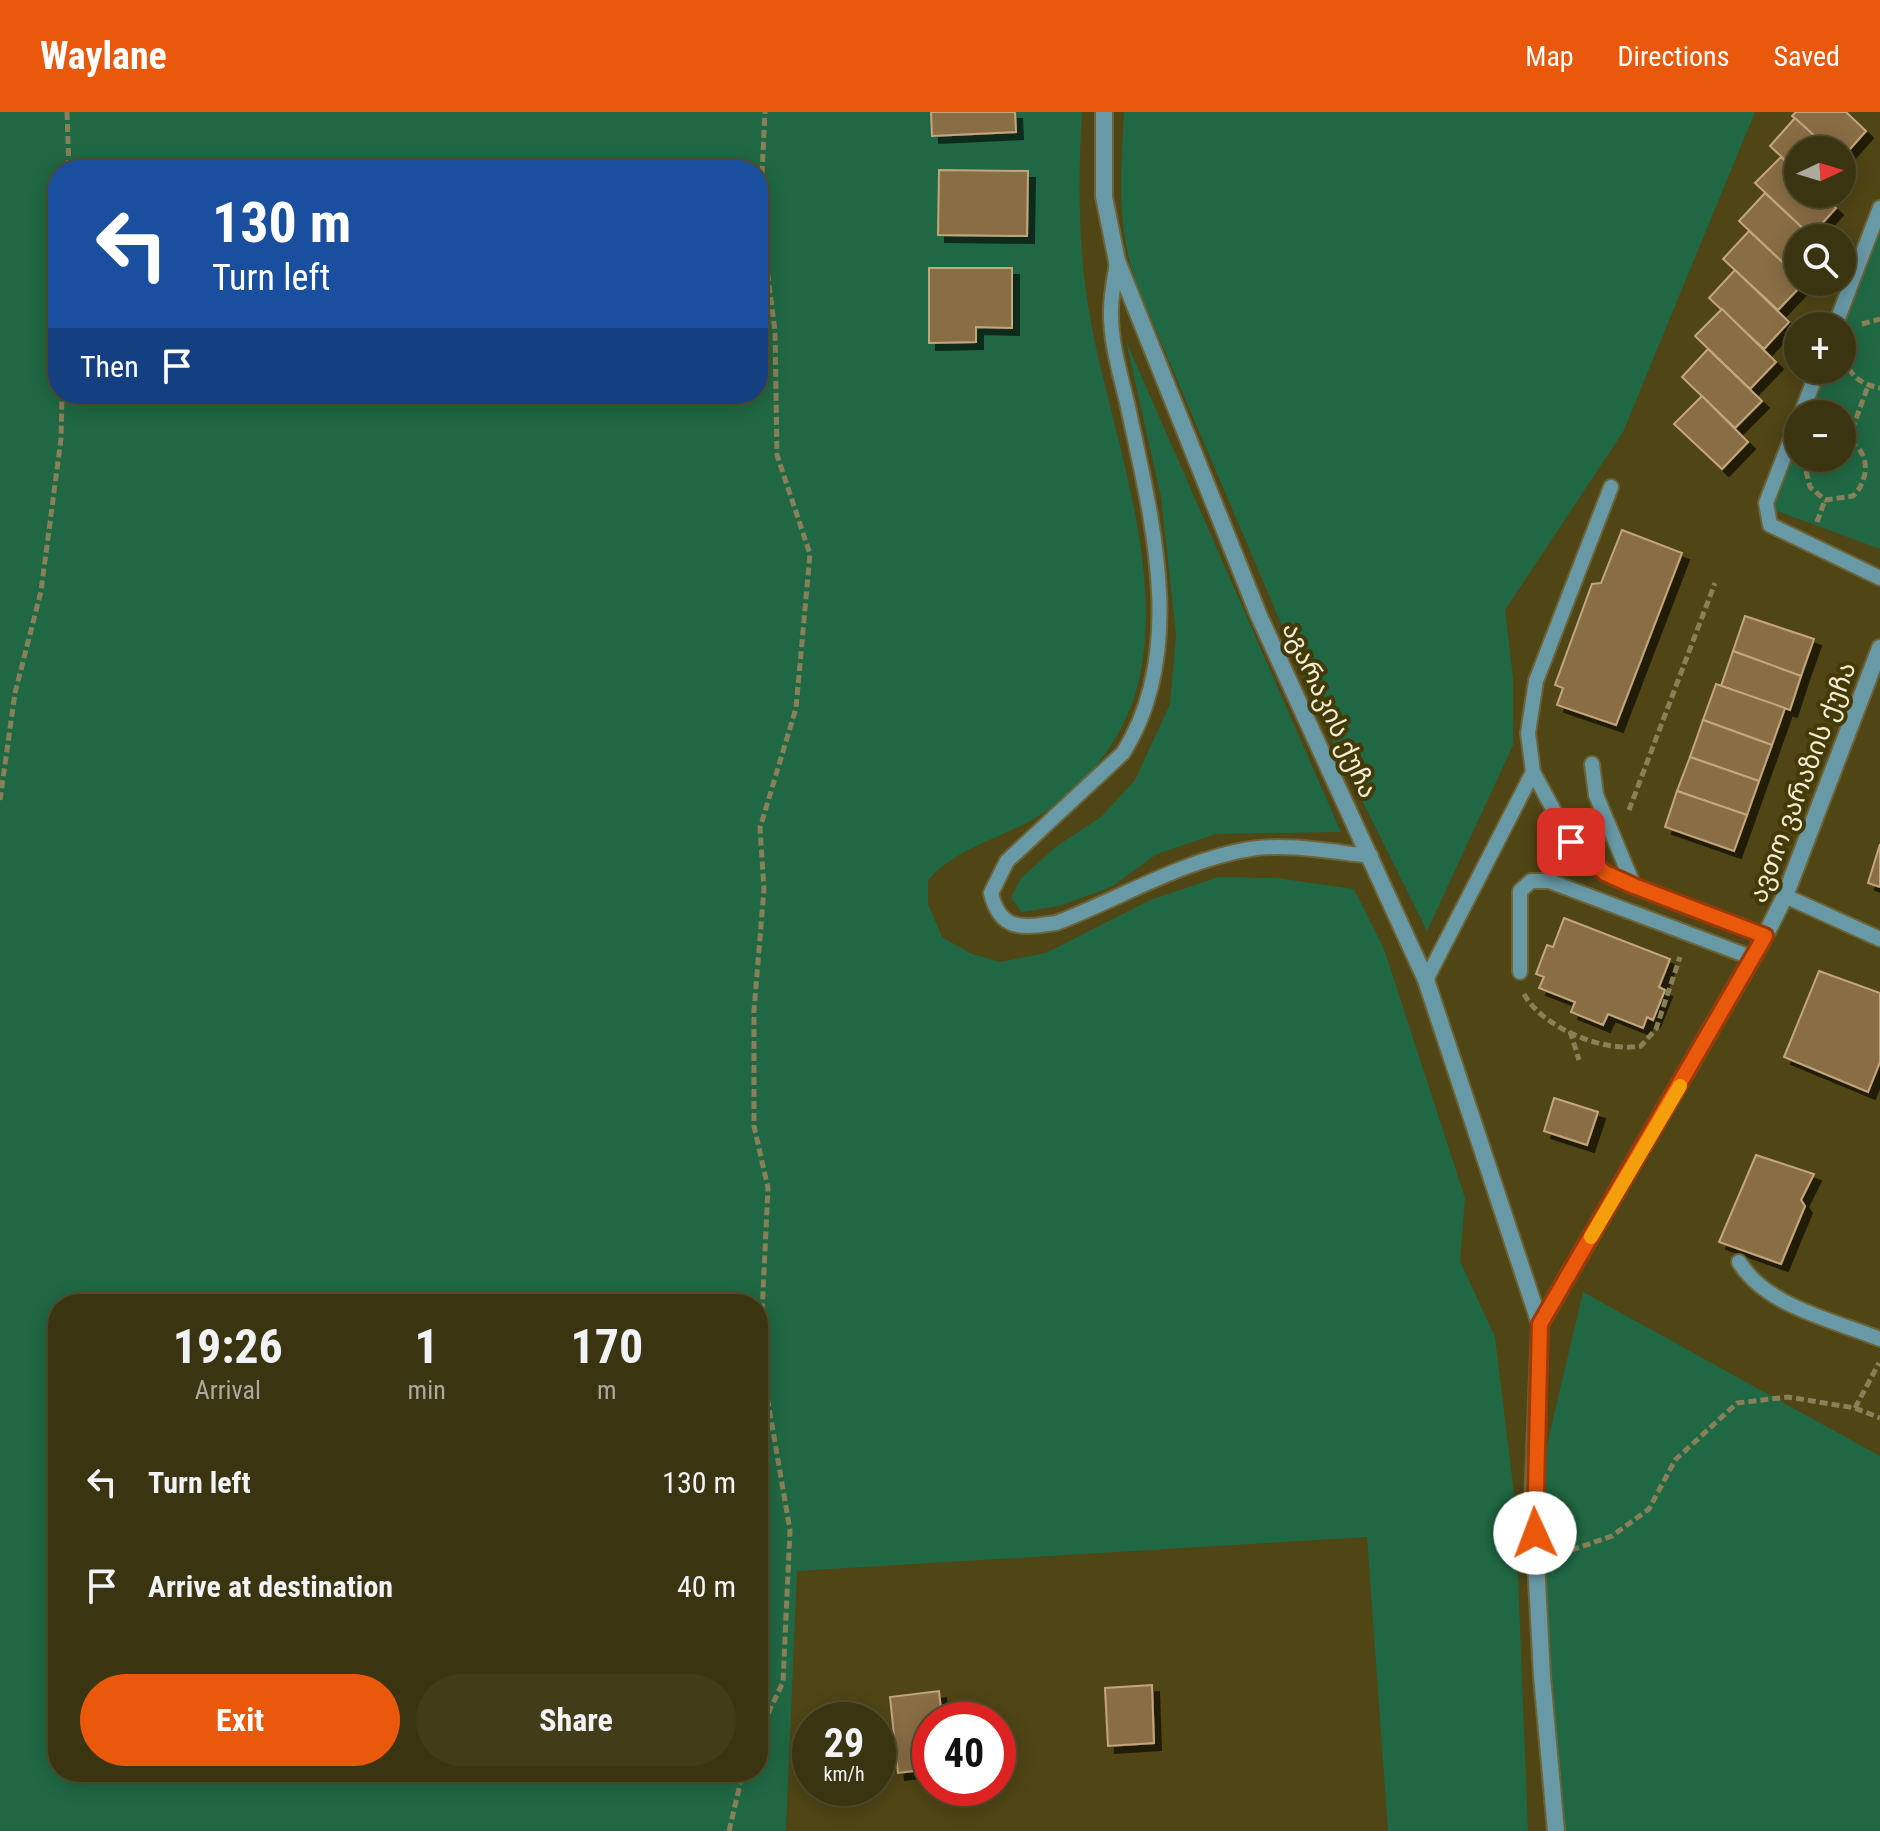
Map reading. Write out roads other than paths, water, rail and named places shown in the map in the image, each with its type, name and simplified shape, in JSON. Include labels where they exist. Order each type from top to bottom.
[{"type":"street","name":"აგარაკის ქუჩა","points":[[1104,112],[1104,197],[1117,261],[1259,616],[1426,980],[1540,1324]]},
{"type":"street","name":"ავთო ვარაზის ქუჩა","points":[[1556,1831],[1533,1504],[1540,1324],[1765,936],[1785,896],[1880,648]]},
{"type":"lane","points":[[1840,312],[1880,208]]},
{"type":"lane","points":[[1117,261],[1111,312],[1146,494],[1159,590],[1159,636],[1154,663],[1136,733],[1123,753],[1007,861],[991,893],[996,913],[1009,924],[1031,927],[1056,923],[1221,855],[1253,849],[1285,847],[1371,856]]},
{"type":"lane","points":[[1784,457],[1766,503],[1770,525],[1880,578]]},
{"type":"lane","points":[[1611,487],[1536,681],[1528,733],[1533,772],[1571,842],[1605,873],[1765,936]]},
{"type":"lane","points":[[1592,764],[1596,795],[1634,886]]},
{"type":"lane","points":[[1426,980],[1533,772]]},
{"type":"lane","points":[[1520,972],[1520,891],[1531,881],[1549,881],[1753,958]]},
{"type":"lane","points":[[1785,896],[1880,939]]},
{"type":"lane","points":[[1739,1262],[1751,1281],[1770,1295],[1880,1339]]}]
